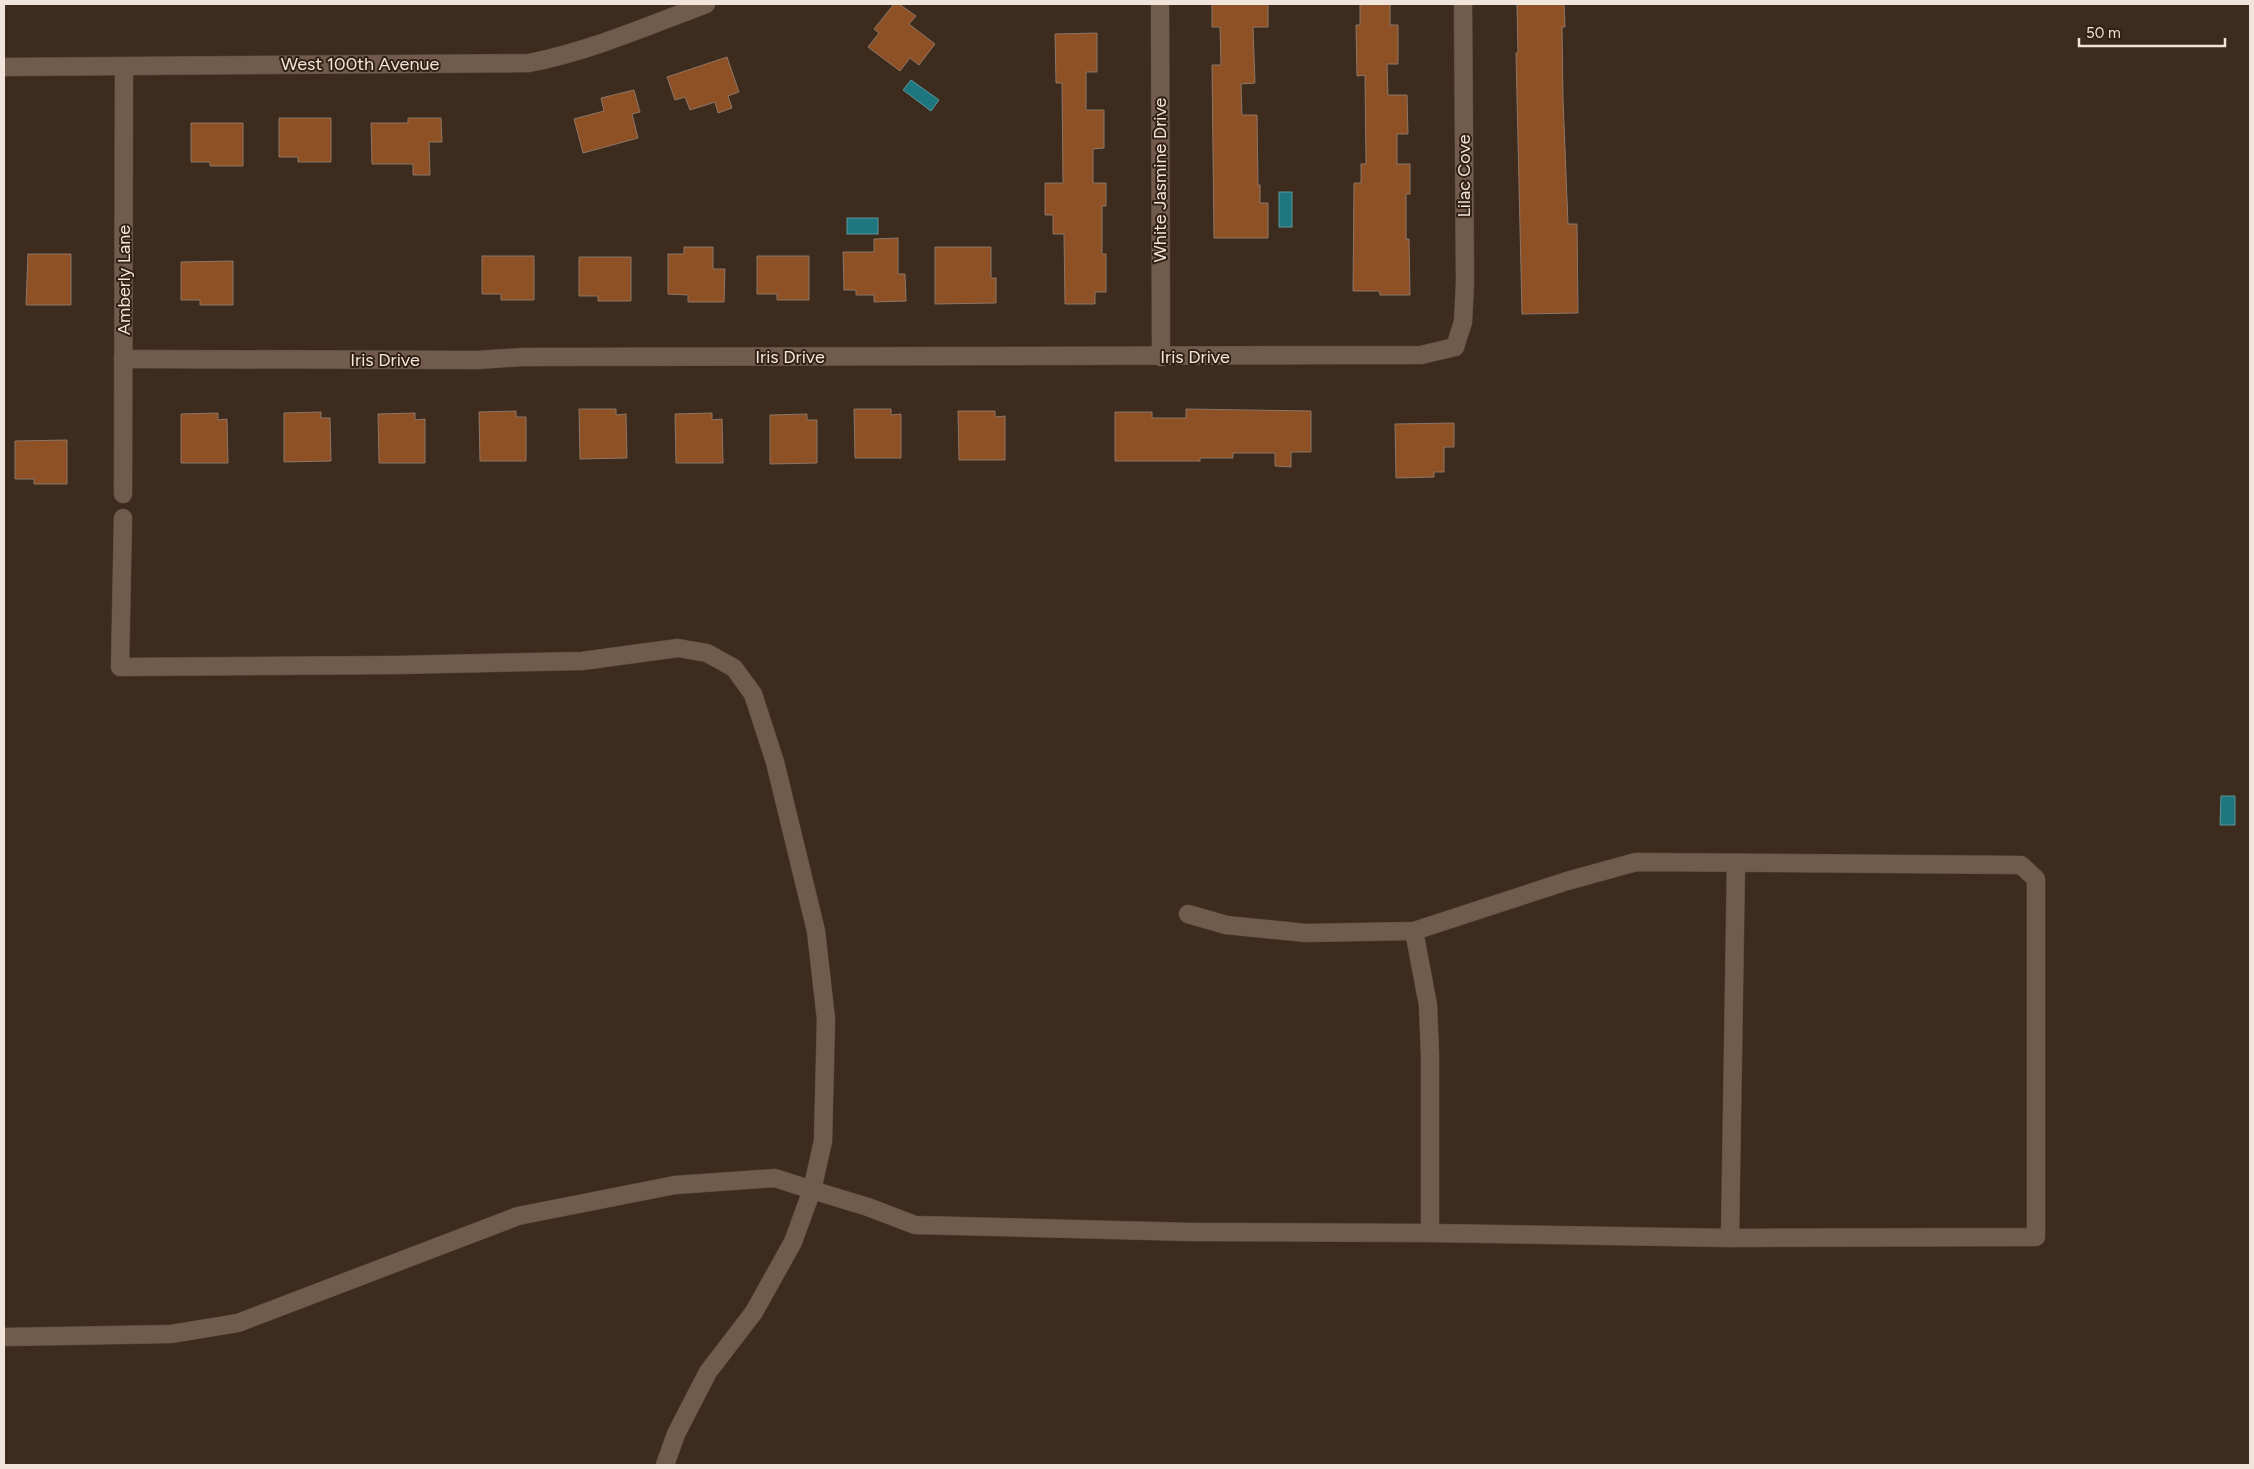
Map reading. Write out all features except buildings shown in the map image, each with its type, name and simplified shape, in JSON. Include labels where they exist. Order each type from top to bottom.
[{"type":"street","name":"West 100th Avenue","points":[[4,67],[529,63],[558,57],[614,39],[706,4]]},
{"type":"street","name":"White Jasmine Drive","points":[[1160,4],[1161,357]]},
{"type":"street","name":"Lilac Cove","points":[[1455,347],[1463,322],[1465,283],[1463,4]]},
{"type":"street","name":"Amberly Lane","points":[[123,494],[124,66]]},
{"type":"street","name":"Iris Drive","points":[[124,359],[477,360],[523,357],[1421,355],[1455,347]]},
{"type":"street","points":[[123,518],[120,667],[582,661],[678,648],[707,653],[734,668],[753,694],[775,762],[816,931],[826,1019],[823,1141],[812,1190],[793,1242],[754,1312],[708,1372],[676,1434],[665,1465]]},
{"type":"street","points":[[5,1337],[171,1334],[238,1323],[518,1216],[675,1185],[775,1178],[868,1207],[915,1225],[1192,1232],[1430,1233],[1730,1238],[2036,1237],[2036,879],[2021,865],[1636,862],[1567,881],[1414,931],[1306,933],[1226,925],[1188,914]]},
{"type":"street","points":[[1730,1238],[1736,863]]},
{"type":"street","points":[[1414,931],[1428,1005],[1430,1055],[1430,1233]]},
{"type":"water","points":[[911,80],[939,100],[931,111],[903,90]]},
{"type":"water","points":[[1279,192],[1292,192],[1292,227],[1279,227]]},
{"type":"water","points":[[847,218],[878,218],[878,234],[847,234]]},
{"type":"water","points":[[2221,796],[2235,796],[2235,825],[2220,825]]}]
